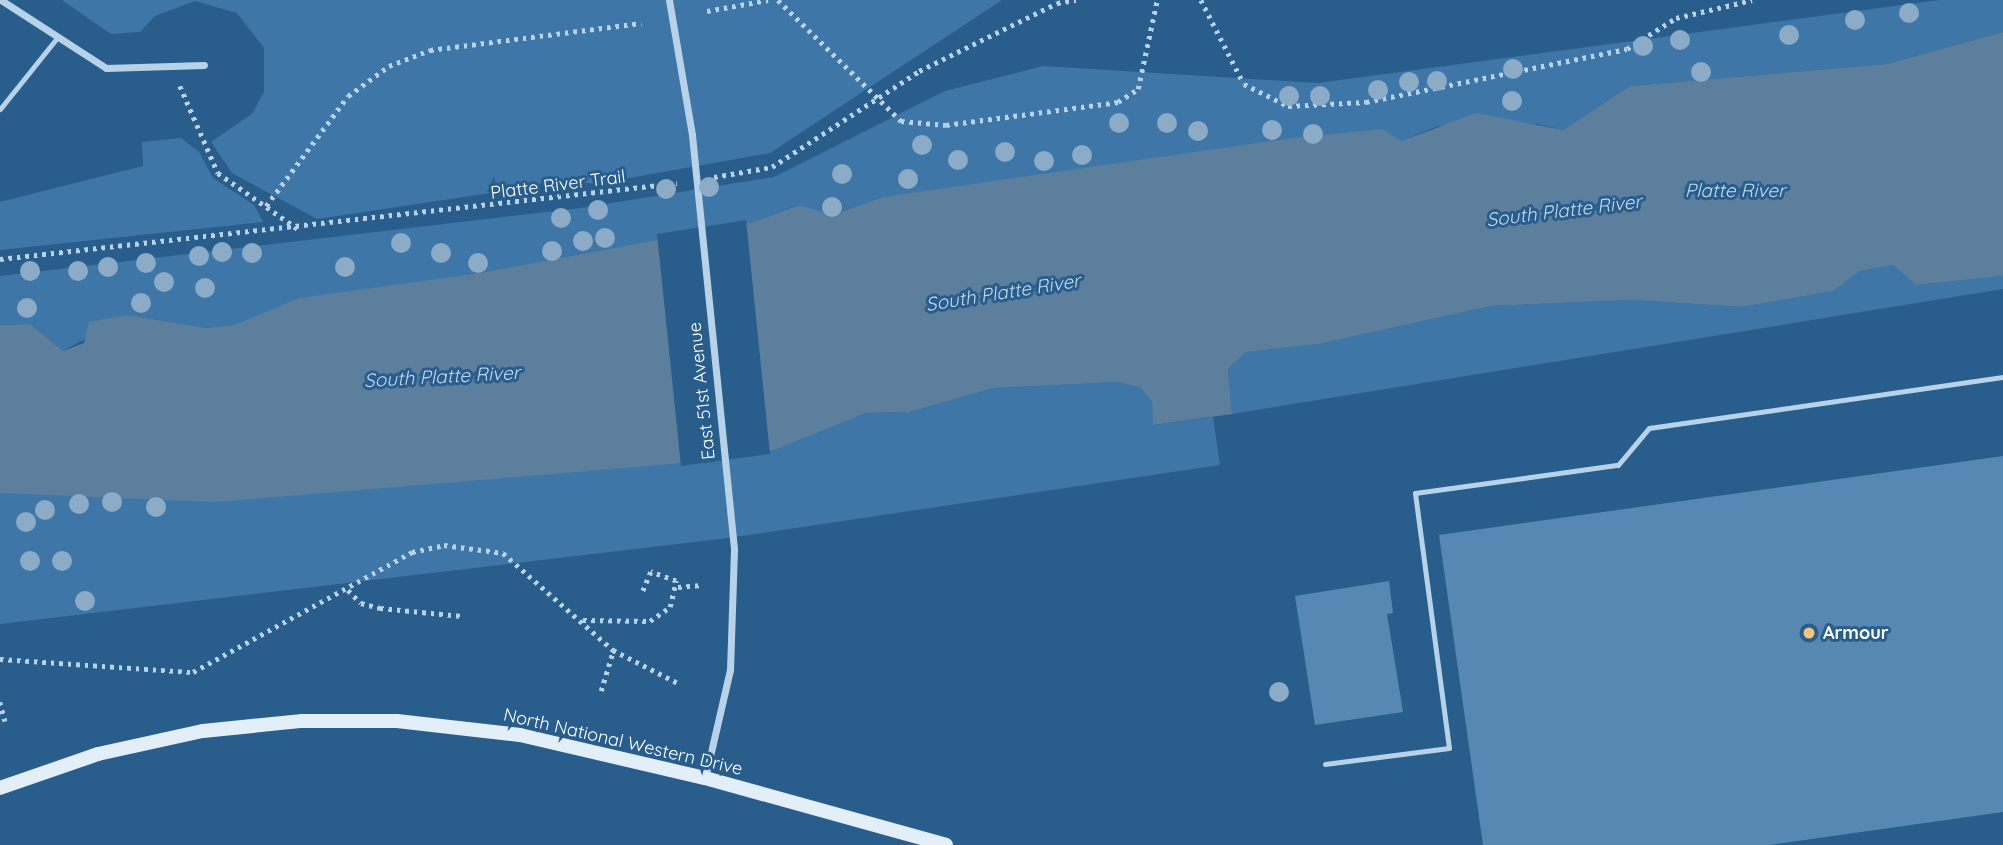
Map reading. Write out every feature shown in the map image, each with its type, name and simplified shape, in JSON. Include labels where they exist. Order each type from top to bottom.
[{"type":"street","points":[[1,0],[106,68],[204,65]]},
{"type":"street","name":"East 51st Avenue","points":[[669,0],[692,135],[734,550],[730,670],[705,778]]},
{"type":"street","name":"North National Western Drive","points":[[0,788],[98,754],[203,731],[302,721],[397,721],[520,735],[705,778],[946,845]]},
{"type":"lane","points":[[0,109],[56,38]]},
{"type":"lane","points":[[1325,764],[1449,748],[1415,493],[1618,465],[1649,428],[2003,377]]},
{"type":"path","points":[[707,11],[768,0]]},
{"type":"path","points":[[778,0],[874,99],[901,121],[946,125],[1118,102],[1138,89],[1157,0]]},
{"type":"path","points":[[707,178],[772,167],[874,99],[1056,1],[1076,0]]},
{"type":"path","points":[[1201,0],[1244,84],[1288,106],[1366,102],[1627,49],[1676,18],[1752,0]]},
{"type":"path","points":[[266,206],[348,96],[389,66],[430,50],[641,23]]},
{"type":"path","points":[[173,68],[206,157],[231,184],[299,230]]},
{"type":"path","name":"Platte River Trail","points":[[0,259],[299,230],[681,183]]},
{"type":"path","points":[[0,659],[193,672],[348,590],[412,552],[444,545],[503,553],[613,650],[680,684]]},
{"type":"path","points":[[641,595],[651,572],[670,575],[678,587]]},
{"type":"path","points":[[678,587],[701,585]]},
{"type":"path","points":[[582,620],[650,621],[670,607],[678,587]]},
{"type":"path","points":[[348,590],[380,608],[462,616]]},
{"type":"path","points":[[601,691],[613,668],[613,650]]},
{"type":"path","points":[[0,702],[5,721]]},
{"type":"shaded area","points":[[62,0],[1002,0],[770,153],[596,184],[570,181],[317,219],[232,173],[211,142],[253,113],[264,92],[264,48],[237,13],[195,1],[155,16],[140,32],[111,34]]},
{"type":"shaded area","points":[[1939,0],[2003,0],[2003,32],[1887,64],[1630,86],[1563,130],[1537,124],[1438,126],[1402,141],[1383,129],[883,197],[831,215],[798,205],[753,222],[479,273],[300,299],[234,325],[206,328],[128,315],[63,351],[30,324],[0,325],[0,276],[581,208],[774,177],[945,91],[1043,66],[1318,83]]},
{"type":"shaded area","points":[[181,138],[199,152],[213,178],[254,205],[263,222],[0,250],[0,202],[143,166],[142,142]]},
{"type":"shaded area","points":[[1893,265],[1916,285],[2003,276],[2003,289],[1232,414],[1228,369],[1246,352],[1319,344],[1491,306],[1633,300],[1742,307],[1833,291],[1860,271]]},
{"type":"shaded area","points":[[1118,382],[1141,388],[1152,402],[1154,425],[1213,417],[1220,465],[728,538],[0,624],[0,493],[332,490],[674,464],[775,450],[866,413],[910,412],[994,388]]},
{"type":"water","name":"Platte River","points":[[2003,32],[2003,276],[1916,285],[1893,265],[1860,271],[1833,291],[1742,307],[1633,300],[1491,306],[1319,344],[1246,352],[1228,369],[1232,414],[1153,425],[1152,402],[1141,388],[1118,382],[994,388],[910,412],[866,413],[775,450],[674,464],[216,502],[0,493],[0,325],[30,324],[63,351],[84,343],[89,322],[128,315],[206,328],[234,325],[300,298],[479,273],[753,222],[799,205],[832,215],[883,197],[1293,138],[1383,129],[1402,141],[1476,113],[1563,130],[1630,86],[1887,64]]},
{"type":"pier","points":[[746,220],[770,454],[681,466],[657,234]]},
{"type":"building","points":[[2003,456],[2003,812],[1769,845],[1483,845],[1439,535]]},
{"type":"building","points":[[1389,581],[1393,613],[1387,614],[1403,712],[1315,725],[1295,596]]},
{"type":"place","name":"Armour","points":[[1809,633]]},
{"type":"water label","name":"South Platte River","points":[[1564,211]]},
{"type":"water label","name":"South Platte River","points":[[1003,293]]},
{"type":"water label","name":"South Platte River","points":[[442,377]]}]
